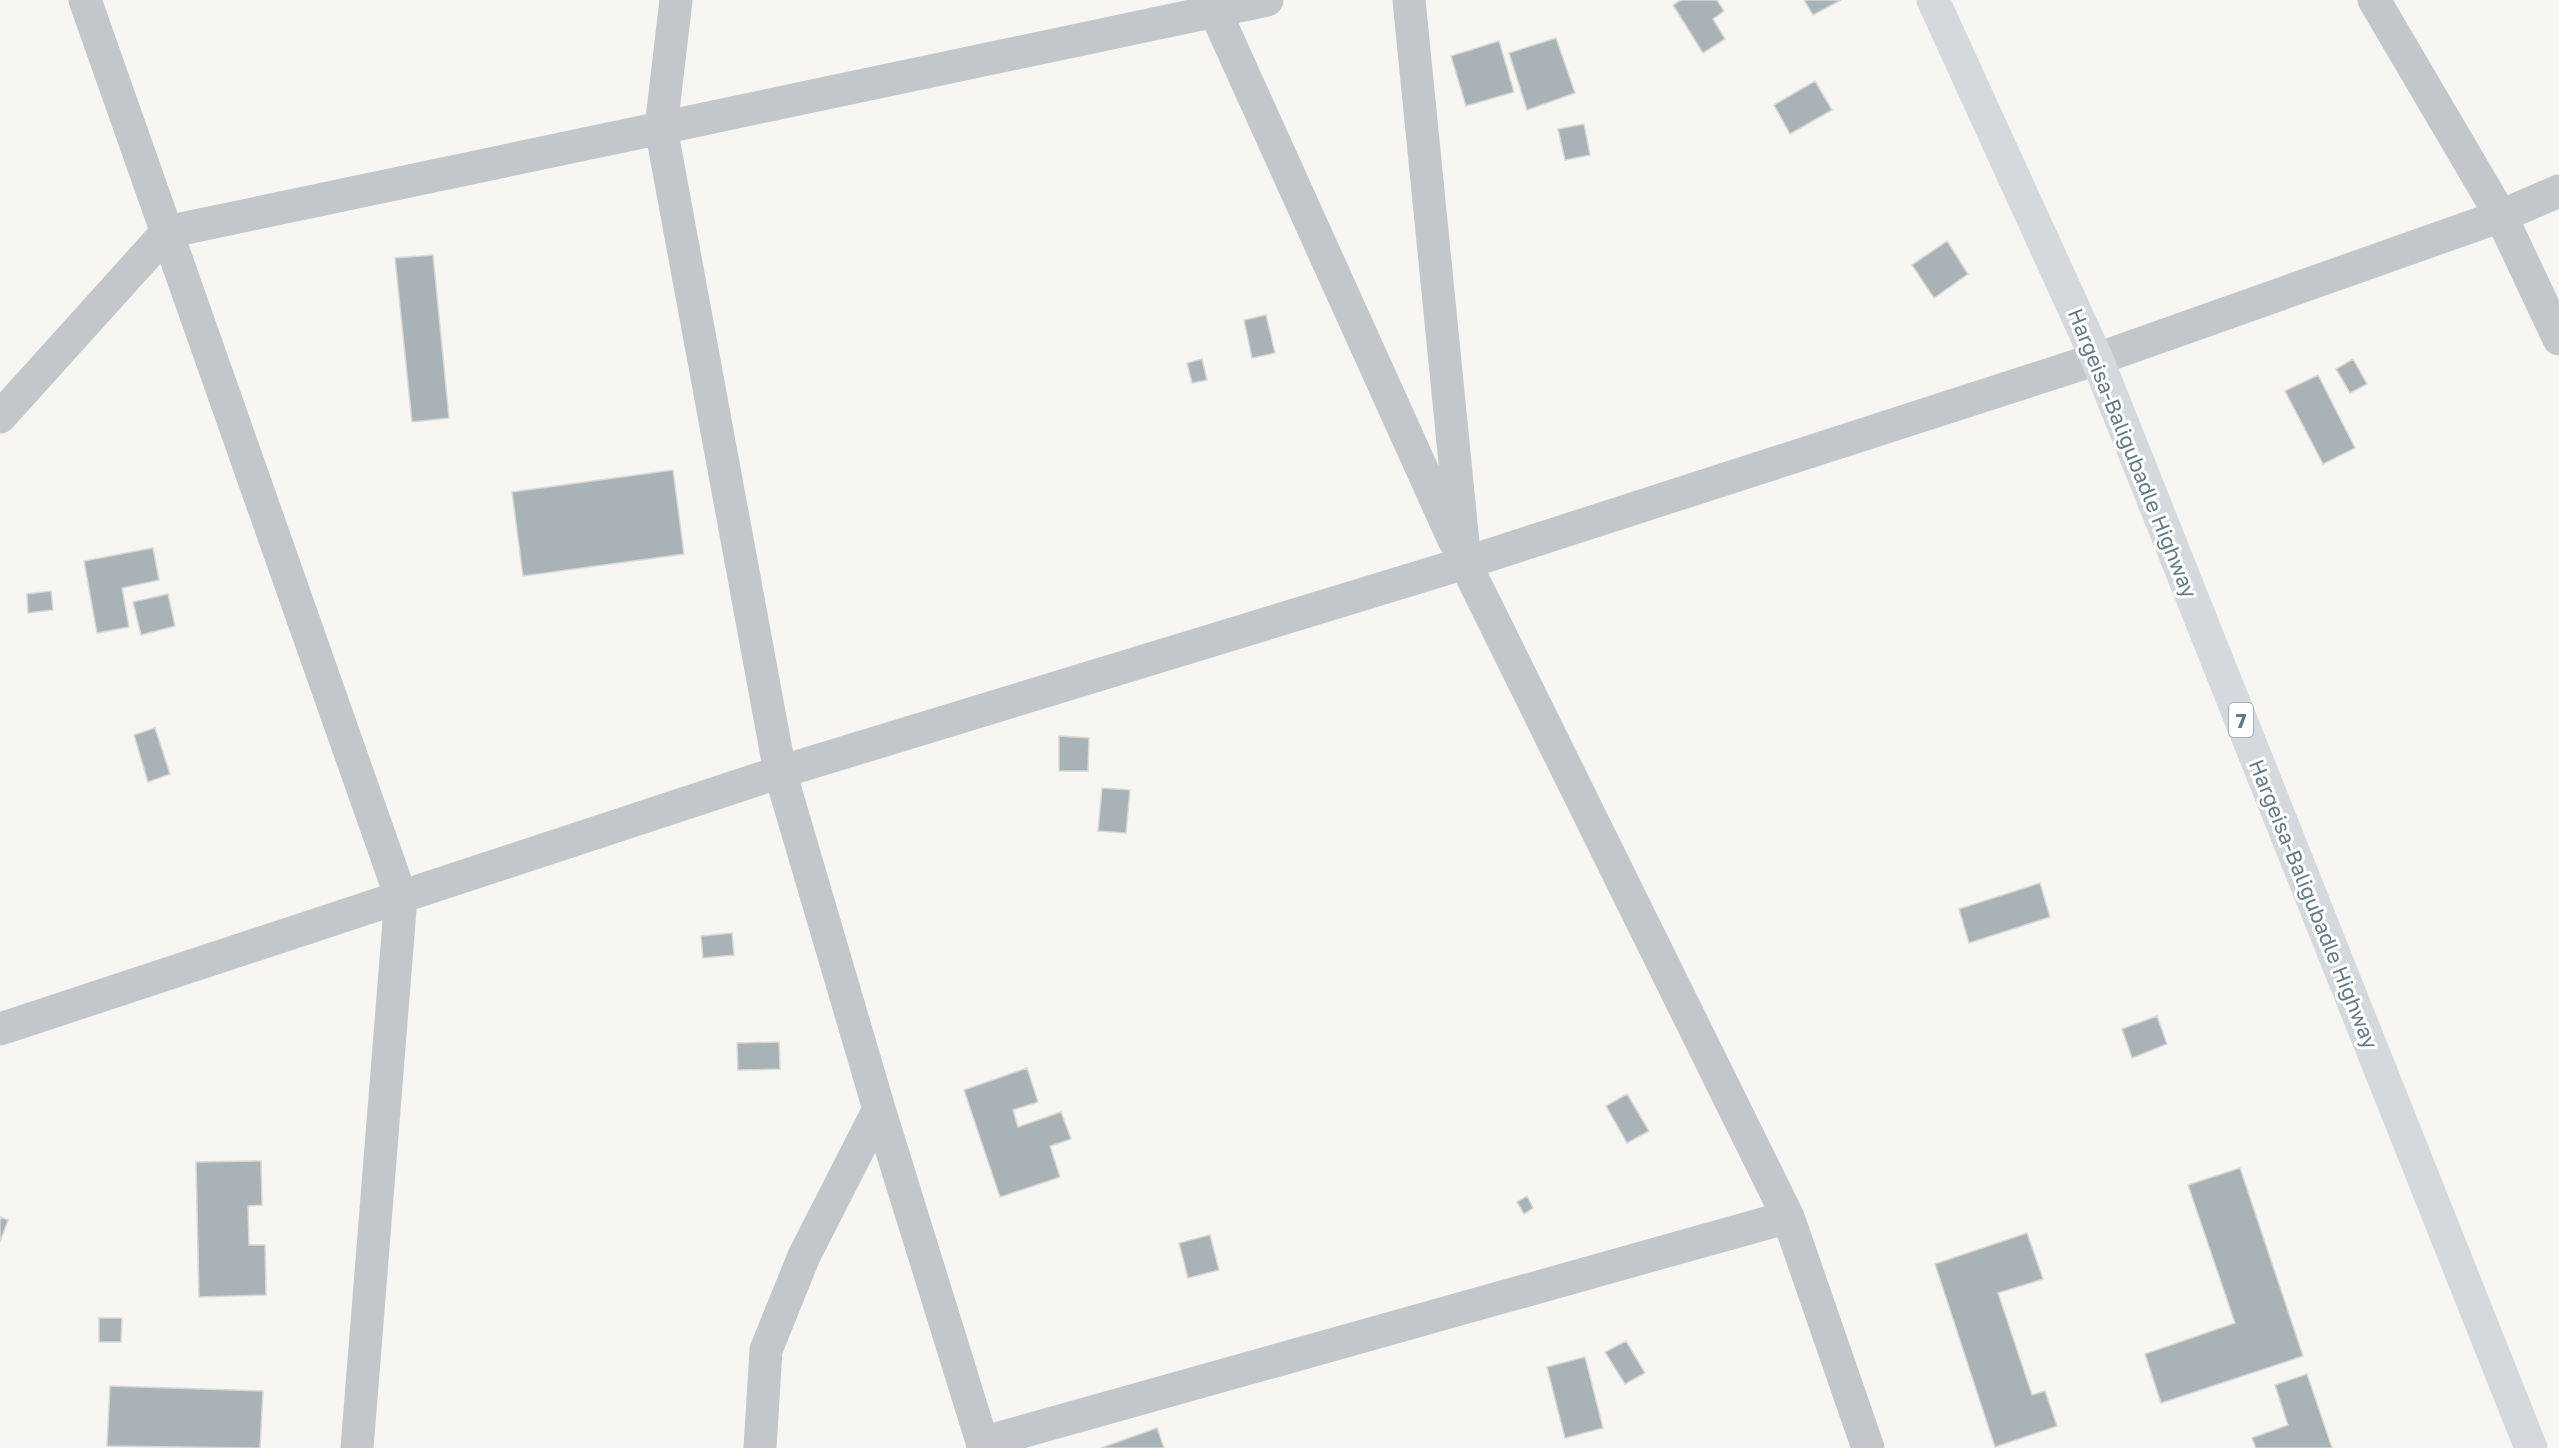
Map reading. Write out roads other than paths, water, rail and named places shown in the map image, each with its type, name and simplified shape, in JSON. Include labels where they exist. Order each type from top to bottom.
[{"type":"highway","name":"Hargeisa-Baligubadle Highway","points":[[1933,0],[2097,359],[2531,1448]]},
{"type":"street","points":[[85,0],[400,897],[357,1448]]},
{"type":"street","points":[[676,0],[661,128],[780,772],[879,1109],[983,1446],[1788,1217]]},
{"type":"street","points":[[0,417],[166,232],[661,128],[1212,6],[1267,0]]},
{"type":"street","points":[[1409,0],[1465,563]]},
{"type":"street","points":[[2374,0],[2501,216],[2559,339]]},
{"type":"street","points":[[1212,6],[1465,563],[1788,1217],[1868,1448]]},
{"type":"street","points":[[0,1029],[780,772],[1465,563],[2097,359],[2501,216],[2559,191]]},
{"type":"street","points":[[760,1448],[766,1350],[804,1256],[879,1109]]}]
